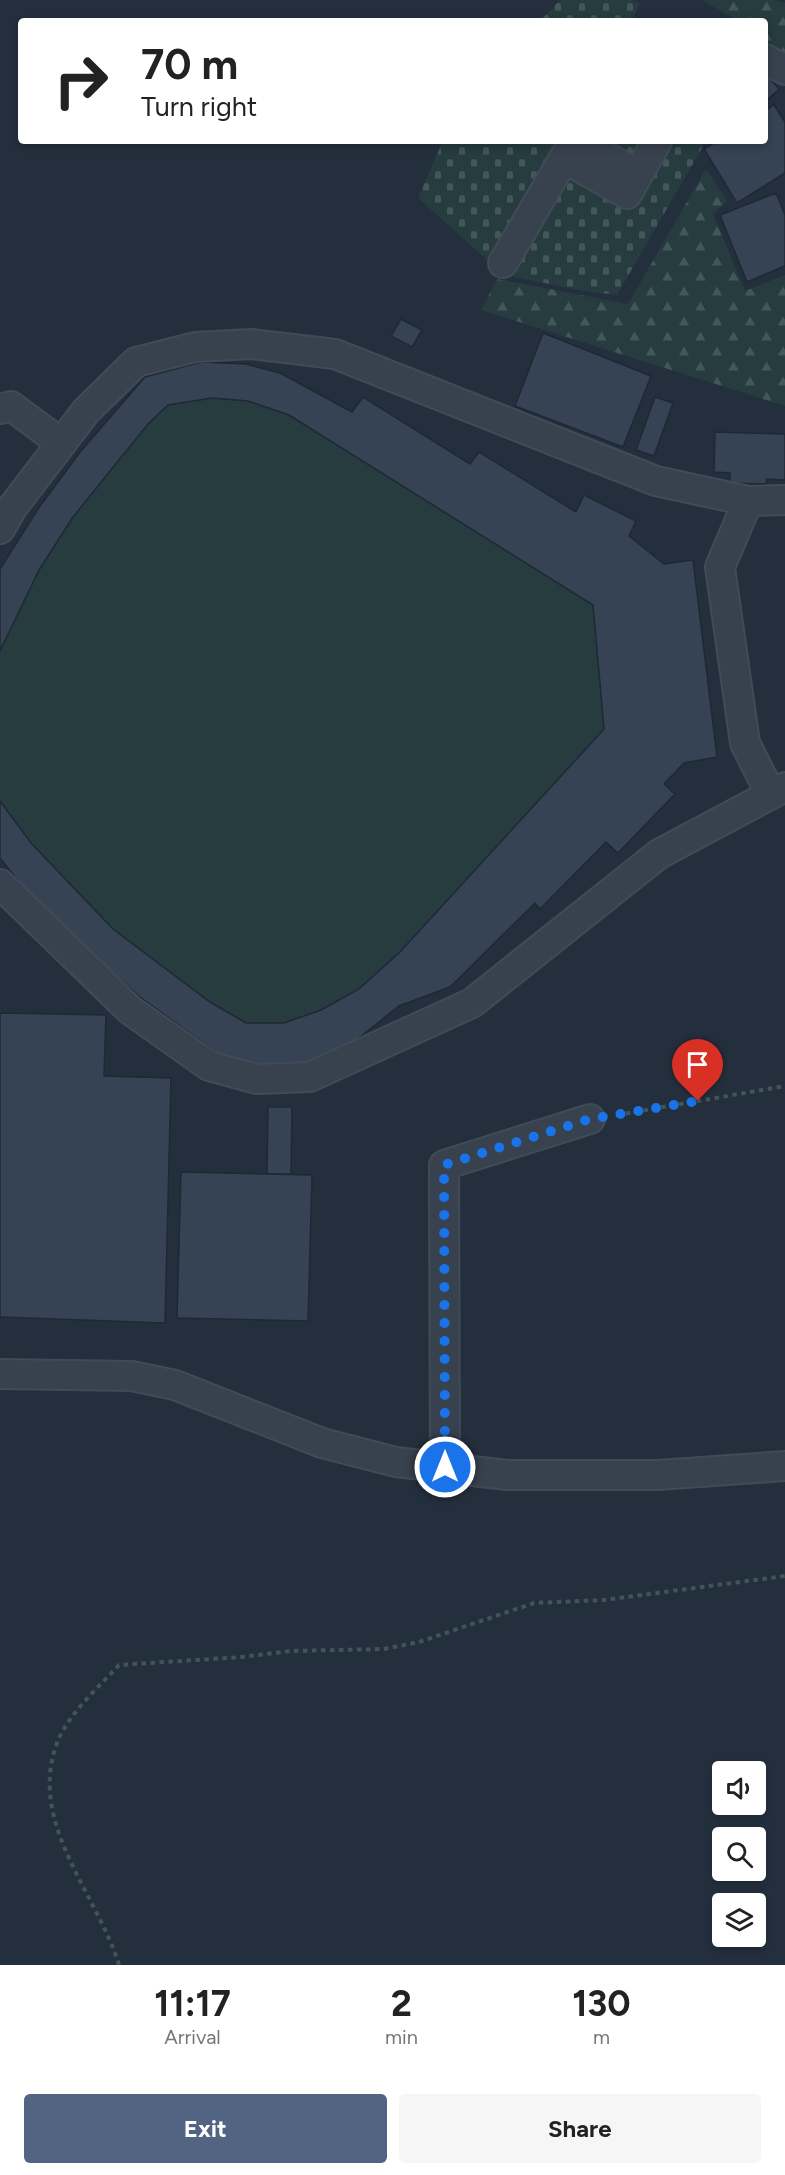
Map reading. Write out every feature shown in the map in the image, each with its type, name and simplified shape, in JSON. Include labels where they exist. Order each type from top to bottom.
[{"type":"street","points":[[768,61],[785,70]]},
{"type":"street","points":[[503,264],[572,147],[638,175],[655,144]]},
{"type":"street","points":[[0,529],[12,508],[86,411],[136,362],[195,347],[251,344],[335,354],[656,481],[748,501],[785,500]]},
{"type":"street","points":[[0,409],[11,406],[61,443]]},
{"type":"street","points":[[0,884],[130,1010],[208,1066],[257,1079],[310,1077],[472,1003],[658,854],[777,790],[746,743],[720,567],[748,501]]},
{"type":"street","points":[[445,1467],[444,1165],[590,1119]]},
{"type":"street","points":[[0,1374],[132,1376],[175,1385],[322,1443],[396,1462],[507,1475],[635,1475],[785,1466]]},
{"type":"path","points":[[590,1119],[785,1086]]},
{"type":"path","points":[[119,1965],[111,1937],[68,1854],[52,1811],[48,1783],[57,1742],[79,1709],[119,1665],[242,1658],[290,1651],[384,1648],[419,1642],[534,1603],[604,1600],[785,1576]]},
{"type":"green space","points":[[560,0],[631,0],[640,3],[633,18],[543,18]]},
{"type":"green space","points":[[702,0],[772,0],[785,3],[785,60],[768,46],[768,18],[733,18]]},
{"type":"green space","points":[[442,144],[704,144],[617,295],[584,291],[504,275],[418,198]]},
{"type":"green space","points":[[706,169],[727,201],[713,214],[745,291],[785,275],[785,406],[481,310],[497,279],[628,304]]},
{"type":"green space","points":[[201,362],[246,364],[280,373],[352,412],[363,397],[470,464],[479,452],[576,512],[584,495],[636,521],[629,536],[663,564],[693,560],[717,757],[684,763],[665,784],[675,794],[618,853],[606,842],[540,909],[534,903],[450,987],[399,1006],[221,1056],[140,997],[81,944],[0,858],[0,569],[40,506],[81,451]]},
{"type":"building","points":[[768,76],[779,89],[768,99]]},
{"type":"building","points":[[774,105],[785,122],[785,173],[737,203],[704,149],[712,144],[768,144],[768,109]]},
{"type":"building","points":[[776,193],[785,215],[785,266],[747,282],[720,215]]},
{"type":"building","points":[[401,319],[422,330],[412,347],[391,336]]},
{"type":"building","points":[[543,333],[651,376],[623,447],[515,406]]},
{"type":"building","points":[[201,362],[246,364],[280,373],[352,412],[363,397],[470,464],[479,452],[576,512],[584,495],[636,521],[629,536],[664,564],[693,560],[717,757],[684,763],[664,784],[675,794],[618,853],[606,842],[540,909],[535,903],[450,987],[399,1006],[350,1045],[310,1064],[267,1073],[221,1056],[140,997],[34,901],[0,858],[0,801],[31,843],[113,929],[210,1002],[246,1023],[284,1023],[321,1010],[359,989],[400,952],[604,729],[593,605],[289,415],[248,401],[212,398],[168,405],[148,424],[73,517],[39,570],[0,651],[0,569],[40,506],[81,451],[145,377]]},
{"type":"building","points":[[655,397],[673,403],[654,456],[636,450]]},
{"type":"building","points":[[715,432],[785,434],[785,480],[767,479],[766,484],[730,483],[730,473],[714,472]]},
{"type":"building","points":[[0,1013],[106,1015],[104,1076],[171,1078],[165,1323],[0,1317]]},
{"type":"building","points":[[268,1107],[292,1107],[291,1174],[267,1174]]},
{"type":"building","points":[[181,1172],[312,1175],[308,1321],[177,1318]]},
{"type":"route","points":[[445,1467],[444,1165],[590,1119],[698,1101]]}]
